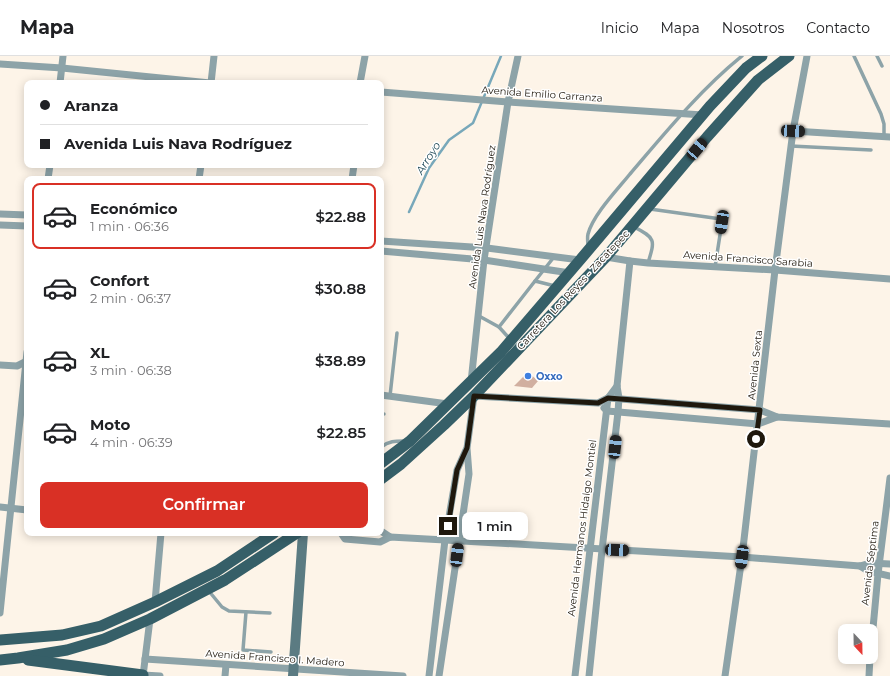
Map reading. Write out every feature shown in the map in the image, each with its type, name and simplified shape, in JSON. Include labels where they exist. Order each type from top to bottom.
[{"type":"main road","name":"Carretera Los Reyes - Zacatepec","points":[[384,461],[410,441],[471,382],[511,340],[702,115],[746,68],[762,56]]},
{"type":"main road","name":"Carretera Los Reyes - Zacatepec","points":[[384,477],[401,464],[474,396],[606,256],[707,137],[758,80],[789,56]]},
{"type":"main road","points":[[0,640],[62,635],[101,626],[155,602],[217,571],[270,536]]},
{"type":"main road","points":[[0,660],[67,650],[104,639],[150,619],[225,580],[293,536]]},
{"type":"main road","points":[[293,673],[303,536]]},
{"type":"main road","points":[[18,658],[143,676]]},
{"type":"street","points":[[60,80],[63,56]]},
{"type":"street","points":[[210,80],[214,56]]},
{"type":"street","points":[[361,80],[365,56]]},
{"type":"street","name":"Avenida Luis Nava Rodríguez","points":[[471,382],[484,260],[508,102],[518,56]]},
{"type":"street","name":"Avenida Sexta","points":[[725,676],[742,557],[775,270],[791,146],[807,56]]},
{"type":"street","points":[[0,64],[62,68],[180,80]]},
{"type":"street","name":"Avenida Emilio Carranza","points":[[384,92],[702,115]]},
{"type":"street","points":[[793,131],[887,136]]},
{"type":"street","points":[[0,214],[24,215]]},
{"type":"street","points":[[0,225],[24,226]]},
{"type":"street","points":[[384,240],[487,248],[580,260]]},
{"type":"street","points":[[384,251],[484,260],[544,270],[570,272]]},
{"type":"street","name":"Avenida Francisco Sarabia","points":[[606,256],[648,263],[775,270],[890,279]]},
{"type":"street","points":[[589,676],[602,550],[615,447],[619,398],[617,386],[630,261]]},
{"type":"street","points":[[17,366],[24,362]]},
{"type":"street","points":[[0,365],[17,366],[24,371]]},
{"type":"street","points":[[440,676],[469,474],[467,448],[474,396],[598,403],[608,398],[617,386]]},
{"type":"street","points":[[0,613],[24,390]]},
{"type":"street","points":[[384,395],[448,404]]},
{"type":"street","points":[[608,398],[760,410],[777,417],[890,424]]},
{"type":"street","name":"Avenida Hermanos Hidalgo Montiel","points":[[575,676],[608,398]]},
{"type":"street","points":[[598,403],[607,411],[758,424],[777,417]]},
{"type":"street","points":[[603,446],[615,447]]},
{"type":"street","points":[[429,676],[445,540],[457,470],[467,448]]},
{"type":"street","name":"Avenida Séptima","points":[[873,624],[879,563],[890,478]]},
{"type":"street","points":[[598,482],[610,484]]},
{"type":"street","points":[[0,507],[24,510]]},
{"type":"street","points":[[384,533],[390,537]]},
{"type":"street","points":[[155,602],[161,536]]},
{"type":"street","points":[[342,536],[345,539],[380,542],[390,537],[742,557],[860,566],[870,563],[890,564]]},
{"type":"street","points":[[860,566],[868,571],[890,576]]},
{"type":"street","points":[[585,591],[598,592]]},
{"type":"street","points":[[436,612],[449,614]]},
{"type":"street","points":[[150,619],[143,676],[160,676]]},
{"type":"street","points":[[581,623],[594,623]]},
{"type":"street","name":"Avenida Francisco I. Madero","points":[[145,659],[226,665],[293,673],[403,676]]},
{"type":"street","points":[[869,676],[870,664]]},
{"type":"street","points":[[225,676],[226,665]]},
{"type":"lane","points":[[588,251],[588,235],[597,216],[615,192],[682,113],[728,67],[742,56]]},
{"type":"lane","points":[[854,56],[881,114],[887,136]]},
{"type":"lane","points":[[877,56],[882,66]]},
{"type":"lane","points":[[791,146],[871,150]]},
{"type":"lane","points":[[646,208],[721,219],[722,222],[715,267]]},
{"type":"lane","points":[[631,226],[646,234],[651,238],[654,244],[648,263]]},
{"type":"lane","points":[[499,327],[554,257]]},
{"type":"lane","points":[[535,281],[556,286]]},
{"type":"lane","points":[[478,316],[499,327],[511,340]]},
{"type":"lane","points":[[390,396],[397,333]]},
{"type":"lane","points":[[384,445],[392,441],[410,441]]},
{"type":"lane","points":[[207,589],[222,607],[229,611],[270,613]]},
{"type":"lane","points":[[246,612],[242,650],[271,652]]},
{"type":"building","name":"Oxxo","points":[[528,372],[538,381],[532,388],[514,386]]},
{"type":"waterway","name":"Arroyo","points":[[409,212],[429,168],[449,140],[473,123],[501,56]]},
{"type":"place","name":"Oxxo","points":[[528,376]]},
{"type":"route","points":[[448,526],[457,470],[467,448],[474,396],[598,403],[608,398],[760,410],[756,439]]}]
